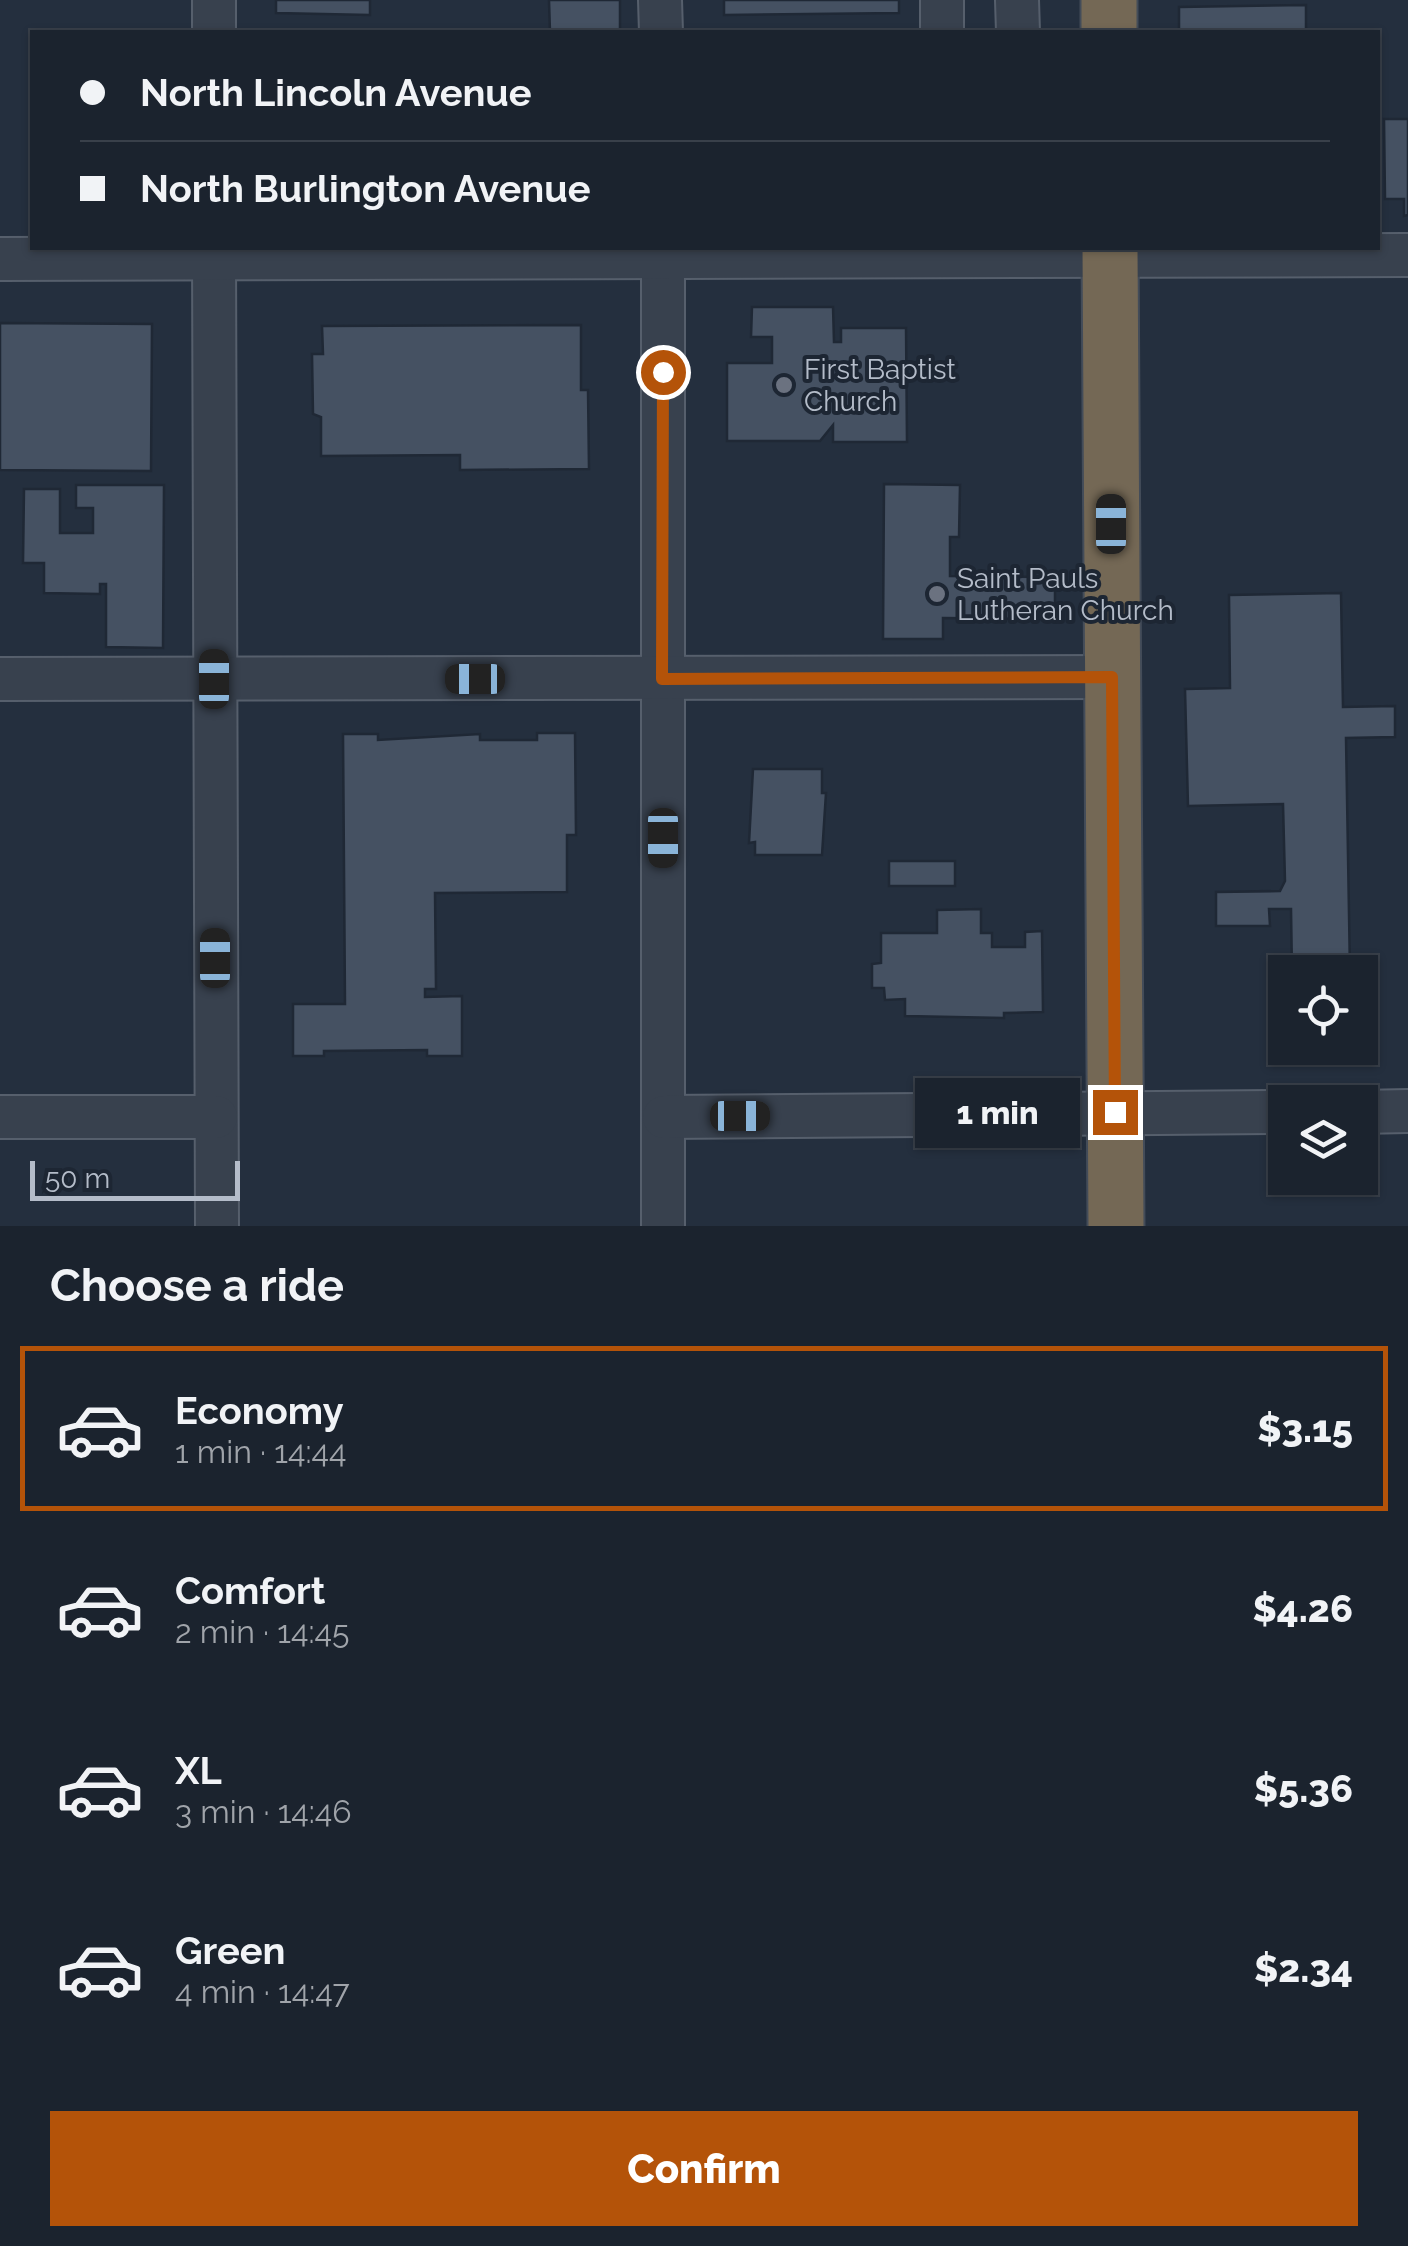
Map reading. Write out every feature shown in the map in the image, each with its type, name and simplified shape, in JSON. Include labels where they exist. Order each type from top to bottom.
[{"type":"highway","points":[[1110,0],[1110,30]]},
{"type":"highway","points":[[1110,252],[1116,1226]]},
{"type":"street","points":[[214,0],[214,30]]},
{"type":"street","points":[[660,0],[661,30]]},
{"type":"street","points":[[942,0],[942,30]]},
{"type":"street","points":[[1018,0],[1018,30]]},
{"type":"street","points":[[0,259],[214,253],[550,252],[1408,255]]},
{"type":"street","points":[[663,252],[663,1226]]},
{"type":"street","points":[[214,253],[216,1226]]},
{"type":"street","points":[[0,679],[1112,677]]},
{"type":"street","points":[[664,1116],[1268,1112]]},
{"type":"street","points":[[1378,1112],[1408,1112]]},
{"type":"street","points":[[0,1117],[216,1117]]},
{"type":"building","points":[[276,0],[370,0],[370,15],[276,13]]},
{"type":"building","points":[[549,0],[620,0],[620,30],[550,30]]},
{"type":"building","points":[[724,0],[899,0],[899,13],[724,15]]},
{"type":"building","points":[[1306,5],[1306,30],[1179,30],[1179,7]]},
{"type":"building","points":[[1384,119],[1408,119],[1408,215],[1404,216],[1404,199],[1385,199]]},
{"type":"building","points":[[752,307],[833,307],[834,342],[841,342],[841,328],[906,328],[907,442],[833,442],[833,425],[820,441],[727,441],[727,363],[772,363],[772,337],[751,337]]},
{"type":"building","points":[[0,323],[152,324],[151,471],[0,470]]},
{"type":"building","points":[[581,325],[581,390],[588,390],[589,469],[460,470],[460,455],[321,456],[321,417],[313,414],[312,354],[323,354],[322,326]]},
{"type":"building","points":[[884,484],[960,485],[959,537],[950,537],[950,576],[1055,577],[1055,619],[943,618],[943,639],[883,639]]},
{"type":"building","points":[[76,485],[164,485],[163,648],[106,647],[106,584],[100,584],[100,594],[44,593],[44,563],[23,563],[24,489],[60,489],[60,533],[93,533],[93,508],[76,508]]},
{"type":"building","points":[[1341,593],[1343,707],[1395,706],[1395,737],[1346,738],[1350,955],[1292,955],[1291,909],[1269,909],[1270,926],[1216,926],[1216,892],[1280,891],[1285,881],[1283,804],[1188,806],[1185,689],[1230,688],[1229,595]]},
{"type":"building","points":[[537,733],[575,733],[576,835],[567,835],[567,892],[435,893],[436,989],[425,989],[425,997],[462,996],[462,1056],[427,1056],[427,1050],[324,1051],[324,1056],[293,1056],[293,1004],[345,1004],[343,734],[378,734],[378,740],[480,734],[480,740],[537,740]]},
{"type":"building","points":[[753,769],[822,769],[822,793],[826,793],[822,855],[755,855],[755,842],[749,843]]},
{"type":"building","points":[[889,861],[955,861],[955,886],[889,886]]},
{"type":"building","points":[[981,909],[981,933],[992,933],[992,947],[1025,947],[1025,932],[1042,931],[1043,1012],[1004,1013],[1004,1018],[905,1016],[905,999],[885,1000],[884,988],[872,988],[872,964],[881,963],[881,933],[937,933],[937,910]]},
{"type":"place","name":"First Baptist Church","points":[[784,385]]},
{"type":"place","name":"Saint Pauls Lutheran Church","points":[[937,594]]},
{"type":"route","points":[[663,372],[662,679],[1112,677],[1115,1112]]}]
